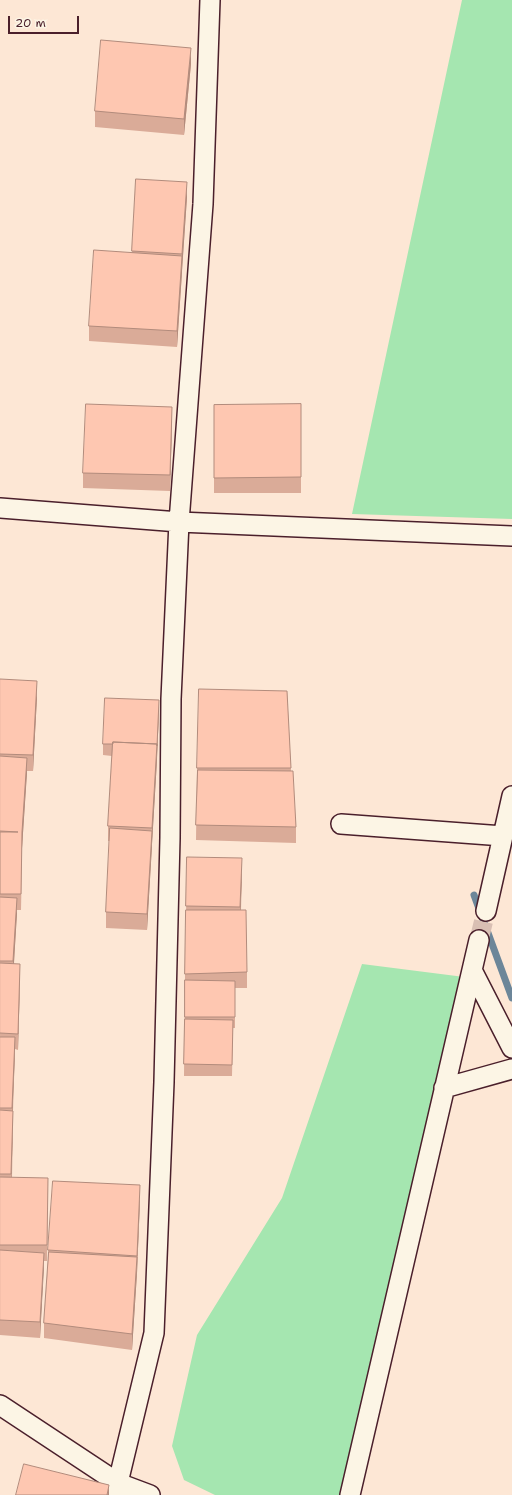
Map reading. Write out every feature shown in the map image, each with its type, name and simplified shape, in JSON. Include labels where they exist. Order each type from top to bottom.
[{"type":"street","points":[[117,1489],[154,1333],[164,1082],[170,838],[171,699],[179,522],[203,204],[210,0]]},
{"type":"street","points":[[0,508],[179,522],[512,536]]},
{"type":"street","points":[[486,911],[512,796]]},
{"type":"street","points":[[341,824],[503,836]]},
{"type":"street","points":[[350,1495],[479,940]]},
{"type":"street","points":[[472,970],[512,1048]]},
{"type":"street","points":[[444,1088],[512,1069]]},
{"type":"street","points":[[0,1405],[117,1489],[150,1495]]},
{"type":"green space","points":[[462,0],[512,0],[512,519],[352,514]]},
{"type":"green space","points":[[362,964],[480,979],[440,1115],[346,1495],[215,1495],[184,1480],[172,1446],[197,1335],[282,1198]]},
{"type":"building","points":[[101,40],[191,48],[184,119],[95,111]]},
{"type":"building","points":[[136,179],[187,182],[182,254],[132,251]]},
{"type":"building","points":[[94,250],[182,256],[177,331],[89,326]]},
{"type":"building","points":[[86,404],[172,407],[170,475],[83,473]]},
{"type":"building","points":[[301,404],[301,477],[214,478],[214,405]]},
{"type":"building","points":[[0,679],[37,681],[33,755],[0,754]]},
{"type":"building","points":[[199,689],[287,691],[291,768],[197,768]]},
{"type":"building","points":[[105,698],[159,700],[157,746],[157,744],[113,742],[113,744],[103,744]]},
{"type":"building","points":[[113,742],[157,744],[152,828],[108,826]]},
{"type":"building","points":[[0,756],[27,758],[22,832],[21,894],[0,894],[0,832],[18,832],[0,831]]},
{"type":"building","points":[[198,770],[293,771],[296,827],[196,825]]},
{"type":"building","points":[[110,828],[152,831],[147,914],[106,912]]},
{"type":"building","points":[[187,857],[242,858],[240,907],[186,906]]},
{"type":"building","points":[[0,897],[17,898],[13,961],[0,961]]},
{"type":"building","points":[[186,910],[246,910],[247,972],[185,974]]},
{"type":"building","points":[[0,963],[20,964],[18,1034],[0,1033]]},
{"type":"building","points":[[185,980],[235,981],[235,1017],[185,1017]]},
{"type":"building","points":[[185,1019],[233,1020],[232,1065],[184,1064]]},
{"type":"building","points":[[0,1037],[15,1037],[12,1108],[0,1108]]},
{"type":"building","points":[[0,1110],[13,1111],[11,1174],[0,1174]]},
{"type":"building","points":[[0,1177],[48,1178],[47,1245],[0,1245]]},
{"type":"building","points":[[53,1181],[140,1185],[137,1256],[48,1250]]},
{"type":"building","points":[[0,1250],[44,1253],[40,1322],[0,1320]]},
{"type":"building","points":[[49,1252],[137,1257],[132,1334],[44,1323]]},
{"type":"building","points":[[24,1464],[109,1485],[107,1495],[16,1495]]},
{"type":"waterway","points":[[474,895],[512,998]]},
{"type":"tunnel","points":[[479,940],[486,911]]}]
